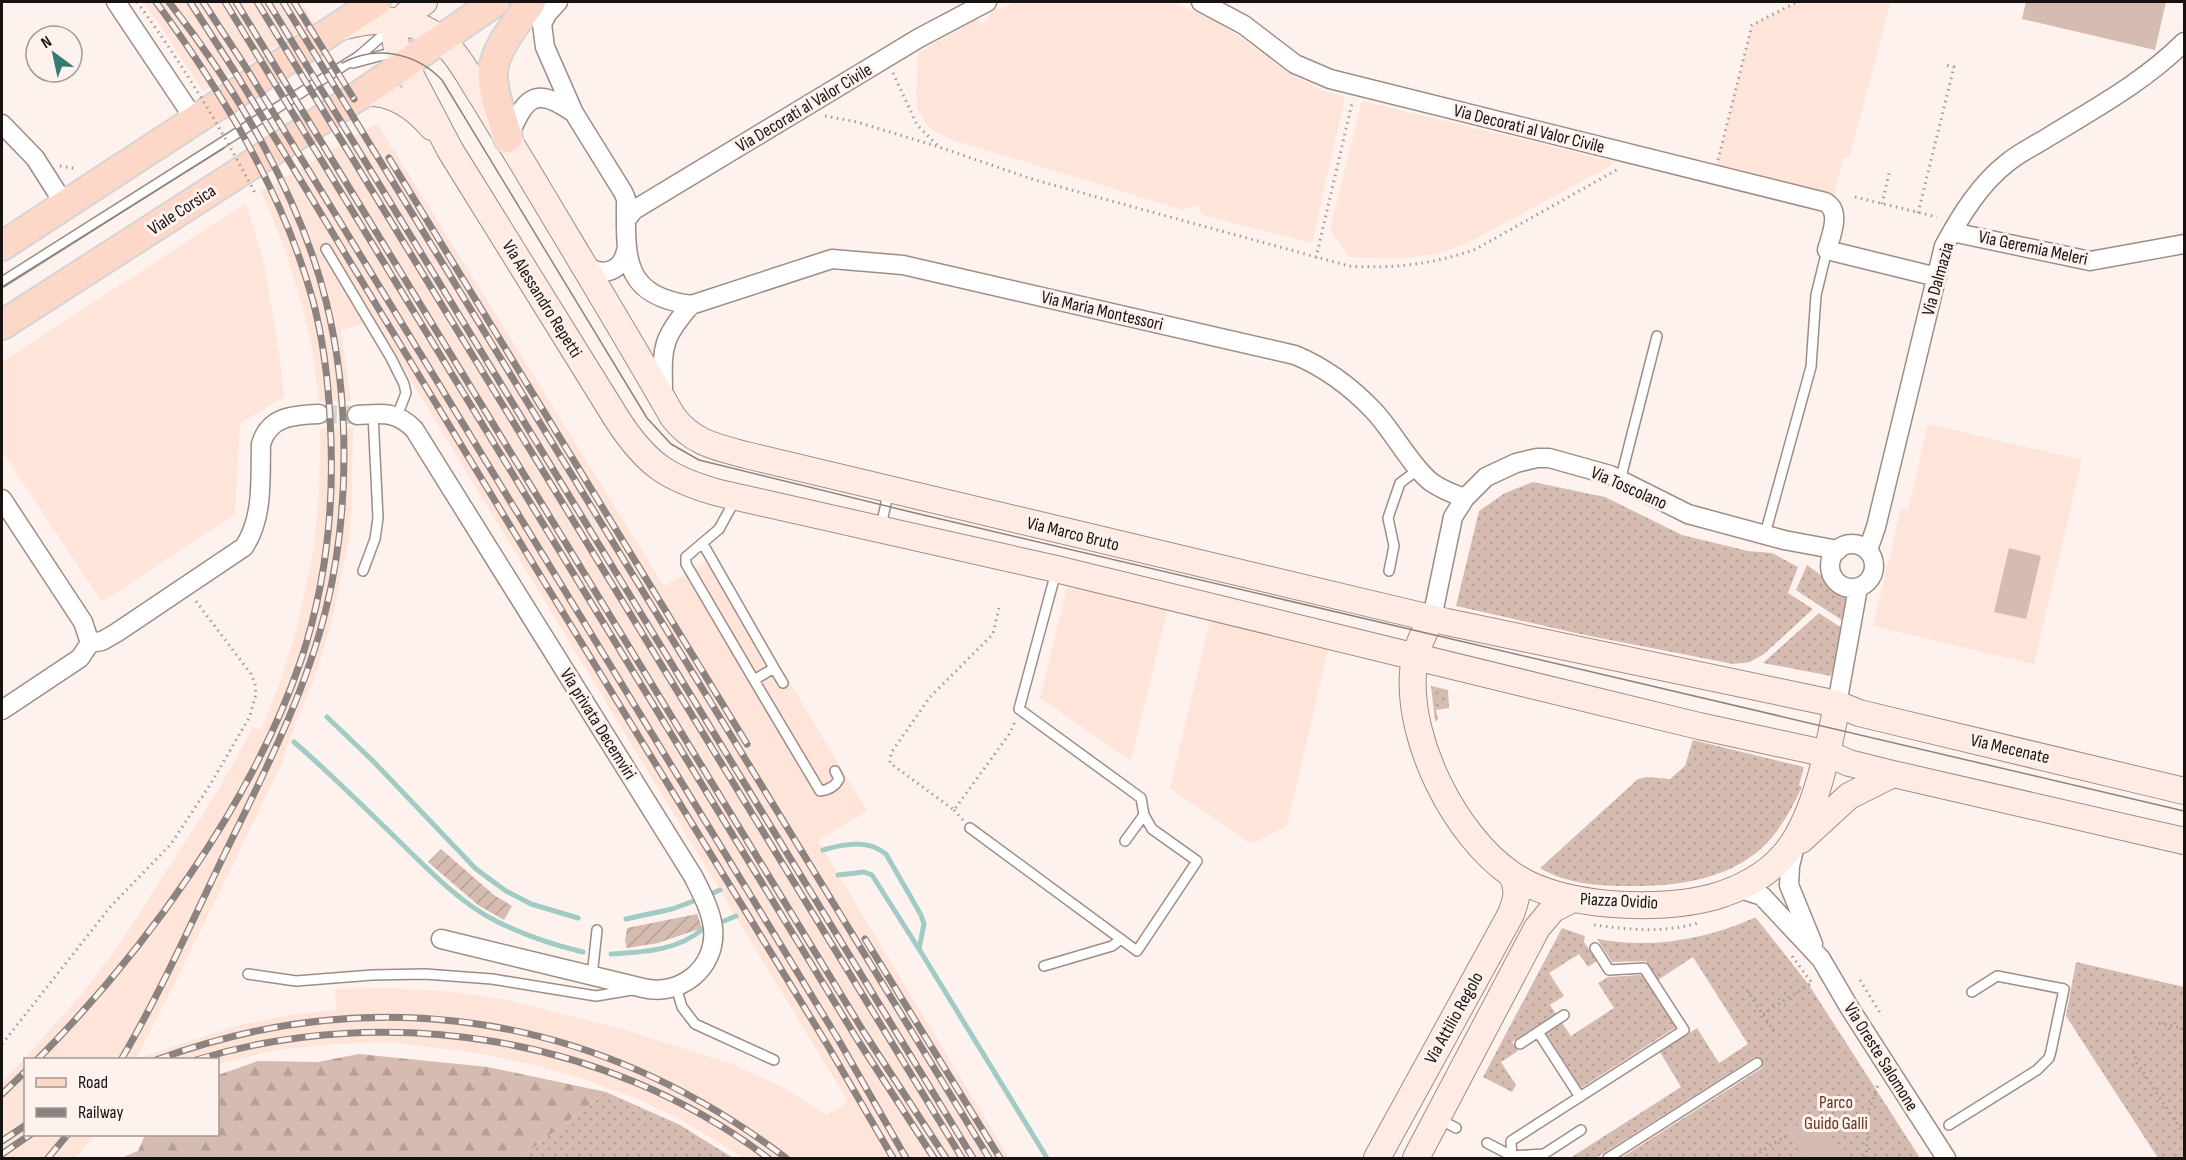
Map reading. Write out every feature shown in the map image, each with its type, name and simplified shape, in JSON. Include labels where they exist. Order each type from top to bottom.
[{"type":"main road","points":[[2,246],[376,2]]},
{"type":"main road","points":[[401,57],[394,36],[399,22],[424,2]]},
{"type":"main road","name":"Viale Corsica","points":[[3,325],[363,93],[401,57],[440,39],[495,2]]},
{"type":"main road","points":[[508,138],[493,71],[501,48],[531,2]]},
{"type":"main road","points":[[330,32],[364,21],[399,22],[425,29],[440,39],[455,54],[508,138],[663,400]]},
{"type":"main road","name":"Via Alessandro Repetti","points":[[401,57],[450,150],[630,440],[652,462],[675,478],[728,495]]},
{"type":"main road","points":[[363,93],[387,94],[407,105],[428,122],[450,150]]},
{"type":"main road","name":"Via Marco Bruto","points":[[663,400],[673,417],[688,434],[716,447],[1432,618]]},
{"type":"main road","points":[[728,495],[1056,569],[1699,726],[1828,754],[1849,763],[1893,774],[2184,841]]},
{"type":"main road","points":[[1432,618],[1837,704],[1828,754],[1793,845]]},
{"type":"main road","name":"Piazza Ovidio","points":[[1432,618],[1423,632],[1413,672],[1420,734],[1431,769],[1449,803],[1468,831],[1512,875],[1573,899],[1627,905],[1653,904],[1713,897],[1737,888],[1761,875],[1849,796],[1893,774]]},
{"type":"main road","name":"Via Mecenate","points":[[1837,704],[1859,713],[2184,791]]},
{"type":"main road","name":"Via Attilio Regolo","points":[[1377,1158],[1511,914],[1518,888],[1512,875]]},
{"type":"main road","name":"Via Attilio Regolo","points":[[1416,1158],[1447,1123],[1537,928],[1552,909],[1573,899]]},
{"type":"street","points":[[116,2],[195,120]]},
{"type":"street","points":[[558,2],[544,19],[542,35],[547,52],[574,113],[626,199],[626,251],[622,264],[609,272],[597,271],[588,268],[578,256]]},
{"type":"street","name":"Via Decorati al Valor Civile","points":[[626,224],[634,210],[953,18],[987,2]]},
{"type":"street","name":"Via Decorati al Valor Civile","points":[[1201,2],[1244,25],[1295,64],[1330,79],[1829,204],[1834,214],[1827,250]]},
{"type":"street","name":"Via Dalmazia","points":[[1868,550],[1876,527],[1944,246],[1952,232],[1977,193],[2007,163],[2138,82],[2162,64],[2184,42]]},
{"type":"street","points":[[508,138],[520,110],[533,99],[553,100],[574,113]]},
{"type":"street","points":[[2,124],[34,158],[65,205]]},
{"type":"street","name":"Via Geremia Meleri","points":[[1952,232],[2090,261],[2184,244]]},
{"type":"street","points":[[1827,250],[1937,277]]},
{"type":"street","points":[[626,251],[635,275],[646,289],[669,302],[691,305]]},
{"type":"street","name":"Via Maria Montessori","points":[[691,305],[832,259],[903,266],[1295,355],[1336,376],[1374,411],[1419,469],[1438,486],[1465,498]]},
{"type":"street","points":[[663,400],[664,343],[678,319],[691,305]]},
{"type":"street","points":[[2,710],[80,658],[90,643],[109,638],[244,547],[250,538],[258,514],[263,435],[276,421],[287,417],[319,414]]},
{"type":"street","points":[[365,415],[397,416]]},
{"type":"street","name":"Via privata Decemviri","points":[[397,416],[405,420],[420,438],[696,881],[711,922],[713,944],[702,969],[690,980],[676,987]]},
{"type":"street","name":"Via Toscolano","points":[[1432,618],[1454,517],[1465,498],[1476,485],[1496,471],[1538,458],[1549,458],[1588,469],[1620,481],[1688,514],[1810,546],[1839,549],[1853,544],[1868,550]]},
{"type":"street","points":[[2,500],[83,622],[90,643]]},
{"type":"street","name":"Via Toscolano","points":[[1784,540],[1831,569],[1833,577],[1839,584],[1849,588],[1858,588]]},
{"type":"street","points":[[1831,569],[1832,558],[1839,549]]},
{"type":"street","points":[[1837,704],[1858,588],[1868,582],[1874,572],[1874,560],[1868,550]]},
{"type":"street","name":"Via Oreste Salomone","points":[[1793,845],[1789,885],[1817,954],[1946,1158]]},
{"type":"street","name":"Via Oreste Salomone","points":[[1737,888],[1762,896],[1817,954]]},
{"type":"street","points":[[441,939],[643,988],[661,990],[676,987]]},
{"type":"lane","name":"Viale Corsica","points":[[2,282],[358,56],[399,22]]},
{"type":"lane","points":[[345,64],[401,57]]},
{"type":"lane","points":[[326,249],[404,384],[406,393],[397,416]]},
{"type":"lane","points":[[1766,534],[1811,367],[1816,295],[1827,250]]},
{"type":"lane","points":[[1620,481],[1657,336]]},
{"type":"lane","points":[[363,571],[375,539],[378,518],[365,415]]},
{"type":"lane","points":[[1389,571],[1394,546],[1388,518],[1400,483],[1419,469]]},
{"type":"lane","points":[[881,529],[889,488]]},
{"type":"lane","points":[[728,495],[724,521],[703,544],[686,557],[686,564],[820,791],[837,785],[840,779],[835,771]]},
{"type":"lane","points":[[703,544],[783,683]]},
{"type":"lane","points":[[970,828],[1137,951],[1197,861],[1152,829],[1144,815],[1141,798],[1019,709],[1056,569]]},
{"type":"lane","points":[[754,680],[774,668]]},
{"type":"lane","points":[[1125,841],[1144,815]]},
{"type":"lane","points":[[592,976],[597,930]]},
{"type":"lane","points":[[1044,966],[1112,946],[1121,939]]},
{"type":"lane","points":[[1512,1157],[1511,1141],[1684,1030],[1644,968],[1609,970],[1595,948]]},
{"type":"lane","points":[[248,974],[296,981],[393,974],[458,976],[492,979],[596,996],[643,988]]},
{"type":"lane","points":[[1949,1125],[2044,1064],[2051,1051],[2064,989],[1997,976],[1972,992]]},
{"type":"lane","points":[[676,987],[682,1007],[694,1024],[774,1060]]},
{"type":"lane","points":[[1520,1044],[1564,1015]]},
{"type":"lane","points":[[1538,1032],[1580,1097]]},
{"type":"lane","points":[[1608,1158],[1757,1063]]},
{"type":"lane","points":[[1487,1143],[1512,1157],[1544,1154],[1581,1130]]},
{"type":"path","points":[[137,2],[194,85],[256,195]]},
{"type":"path","points":[[1716,165],[1752,25],[1797,2]]},
{"type":"path","points":[[885,59],[917,125],[939,147]]},
{"type":"path","points":[[1918,213],[1954,67],[1945,65]]},
{"type":"path","points":[[1316,258],[1356,86]]},
{"type":"path","points":[[818,114],[857,122],[1035,180],[1316,258],[1349,266],[1376,268],[1407,266],[1476,249],[1640,157]]},
{"type":"path","points":[[52,164],[81,170]]},
{"type":"path","points":[[1882,204],[1890,169]]},
{"type":"path","points":[[1855,198],[1937,217]]},
{"type":"path","points":[[2,1044],[111,906],[171,844],[210,785],[250,716],[256,694],[251,674],[203,613],[186,586]]},
{"type":"path","points":[[999,608],[993,634],[930,697],[891,753],[890,763],[954,810],[1010,732],[1019,709]]},
{"type":"path","points":[[1763,1014],[1812,983],[1791,955]]},
{"type":"path","points":[[1860,980],[1882,1016]]},
{"type":"path","points":[[1855,982],[1879,1022]]},
{"type":"path","points":[[1747,990],[1775,1033]]},
{"type":"path","points":[[2158,1023],[2184,1029]]},
{"type":"path","points":[[2133,1051],[2137,1063],[2184,1134]]},
{"type":"path","points":[[1866,1158],[1869,1110],[1878,1085]]},
{"type":"path","points":[[1749,1158],[1788,1135]]},
{"type":"shaded area","points":[[144,2],[302,2],[314,23],[203,91]]},
{"type":"shaded area","points":[[1019,2],[1173,2],[1217,21],[1297,78],[1326,92],[1345,97],[1312,243],[1202,215],[1198,205],[1183,210],[950,139],[928,127],[917,108],[918,53],[976,19],[983,24],[993,10]]},
{"type":"shaded area","points":[[1797,2],[1891,2],[1849,158],[1843,157],[1832,207],[1714,175],[1752,25]]},
{"type":"shaded area","points":[[1362,101],[1611,161],[1612,165],[1466,244],[1443,252],[1400,259],[1349,257],[1330,230]]},
{"type":"shaded area","points":[[377,123],[664,586],[714,557],[867,811],[818,841],[1009,1158],[744,1158],[678,1118],[633,1097],[577,1077],[477,1053],[390,1042],[335,1044],[276,1050],[219,1064],[219,1058],[139,1058],[236,1026],[289,1015],[336,1010],[335,989],[393,988],[455,992],[507,1000],[622,1029],[732,1064],[782,1087],[826,1115],[848,1102],[375,321],[341,330],[351,401],[319,401],[304,312],[282,242],[261,192]]},
{"type":"shaded area","points":[[246,203],[264,263],[284,397],[240,423],[235,514],[102,602],[2,451],[2,362]]},
{"type":"shaded area","points":[[1928,424],[2082,460],[2034,664],[1873,626],[1901,508],[1908,510]]},
{"type":"shaded area","points":[[353,427],[349,540],[331,623],[316,674],[287,745],[281,766],[137,1058],[24,1058],[82,994],[117,948],[219,789],[253,727],[261,730],[296,631],[313,554],[319,494],[320,428]]},
{"type":"shaded area","points":[[1070,576],[1170,599],[1131,761],[1040,698]]},
{"type":"shaded area","points":[[1213,609],[1331,637],[1287,826],[1251,844],[1170,788]]},
{"type":"shaded area","points":[[24,1059],[24,1136],[93,1136],[76,1158],[2,1158],[2,1083]]},
{"type":"green space","points":[[2026,2],[2166,2],[2155,50],[2022,19]]},
{"type":"green space","points":[[1533,482],[1605,497],[1682,535],[1748,551],[1772,553],[1798,567],[1788,593],[1813,609],[1764,654],[1750,662],[1733,664],[1580,634],[1456,606],[1479,511],[1505,493]]},
{"type":"green space","points":[[2009,548],[2041,556],[2026,619],[1994,612]]},
{"type":"green space","points":[[1807,565],[1833,586],[1851,595],[1844,621],[1796,590]]},
{"type":"green space","points":[[1819,613],[1843,629],[1831,676],[1763,663]]},
{"type":"green space","points":[[1431,686],[1448,690],[1449,708],[1436,710],[1438,720],[1435,721]]},
{"type":"green space","points":[[1693,740],[1804,767],[1799,785],[1802,787],[1797,798],[1777,831],[1763,847],[1728,870],[1688,882],[1667,885],[1592,884],[1560,877],[1540,868],[1638,779],[1647,777],[1670,779],[1685,766]]},
{"type":"green space","points":[[441,849],[494,895],[512,906],[504,920],[478,905],[428,862]]},
{"type":"green space","points":[[697,914],[702,928],[658,943],[627,948],[625,941],[627,928]]},
{"type":"green space","name":"Parco Guido Galli","points":[[1754,918],[1809,985],[1920,1158],[1621,1158],[1762,1068],[1755,1057],[1596,1158],[1570,1158],[1681,1087],[1660,1052],[1697,1028],[1719,1063],[1748,1044],[1693,957],[1658,980],[1646,961],[1612,962],[1597,939],[1657,943],[1716,932]]},
{"type":"green space","points":[[1562,928],[1585,936],[1584,942],[1597,961],[1588,967],[1579,954],[1549,973],[1564,996],[1550,1005],[1556,1014],[1512,1042],[1518,1051],[1501,1062],[1516,1085],[1512,1092],[1483,1077]]},
{"type":"green space","points":[[2076,962],[2184,987],[2184,1158],[2158,1158],[2066,1016]]},
{"type":"green space","points":[[1642,975],[1676,1027],[1581,1088],[1546,1033],[1562,1023],[1571,1036],[1614,1008],[1598,983],[1608,977]]},
{"type":"green space","points":[[359,1054],[488,1067],[606,1092],[520,1158],[121,1158],[138,1151],[145,1136],[219,1136],[219,1075],[258,1061],[318,1062]]},
{"type":"green space","points":[[606,1092],[680,1125],[733,1158],[520,1158]]},
{"type":"green space","points":[[1816,1113],[1845,1158],[1804,1158],[1787,1132]]},
{"type":"waterway","points":[[327,717],[373,761],[476,869],[506,891],[531,904],[578,918]]},
{"type":"waterway","points":[[294,742],[434,875],[470,905],[517,931],[583,952]]},
{"type":"waterway","points":[[823,850],[855,844],[871,846],[886,854],[921,915],[924,924],[919,949],[1047,1158]]},
{"type":"waterway","points":[[838,875],[864,872],[872,875],[919,949]]},
{"type":"waterway","points":[[713,893],[720,890]]},
{"type":"waterway","points":[[626,919],[672,909],[694,901]]},
{"type":"waterway","points":[[724,921],[736,916]]},
{"type":"waterway","points":[[611,954],[648,951],[672,946],[694,936],[704,928]]},
{"type":"tunnel","points":[[319,414],[357,415]]},
{"type":"tram line","points":[[342,63],[368,54],[395,54],[420,63],[442,80],[647,418],[671,444],[699,460],[915,513],[2184,811]]},
{"type":"tram line","points":[[2,287],[224,148]]},
{"type":"railway","points":[[39,1058],[77,1018],[155,924],[191,873],[254,768],[280,714],[301,660],[317,601],[327,540],[331,479],[328,389],[313,301],[285,221],[268,182],[227,107],[156,2]]},
{"type":"railway","points":[[122,1058],[176,955],[295,702],[326,609],[340,534],[343,494],[344,455],[340,376],[326,301],[314,261],[300,222],[263,144],[218,69],[169,2]]},
{"type":"railway","points":[[190,2],[235,72],[828,1046],[893,1158]]},
{"type":"railway","points":[[203,2],[245,66],[838,1039],[906,1158]]},
{"type":"railway","points":[[225,2],[857,1039],[934,1158]]},
{"type":"railway","points":[[236,2],[865,1034],[946,1158]]},
{"type":"railway","points":[[257,2],[962,1158]]},
{"type":"railway","points":[[268,2],[973,1158]]},
{"type":"railway","points":[[283,2],[989,1158]]},
{"type":"railway","points":[[294,2],[354,99]]},
{"type":"railway","points":[[389,158],[747,744]]},
{"type":"railway","points":[[865,939],[1000,1158]]},
{"type":"railway","points":[[163,1058],[239,1035],[322,1021],[404,1018],[484,1025],[563,1043],[640,1071],[714,1110],[786,1158]]},
{"type":"railway","points":[[204,1058],[269,1042],[344,1033],[419,1033],[494,1042],[567,1058],[638,1083],[705,1117],[768,1158]]},
{"type":"railway","points":[[2,1094],[24,1073]]},
{"type":"railway","points":[[2,1141],[24,1126]]},
{"type":"railway","points":[[2,1154],[28,1136]]},
{"type":"railway","points":[[48,1158],[66,1136]]}]
